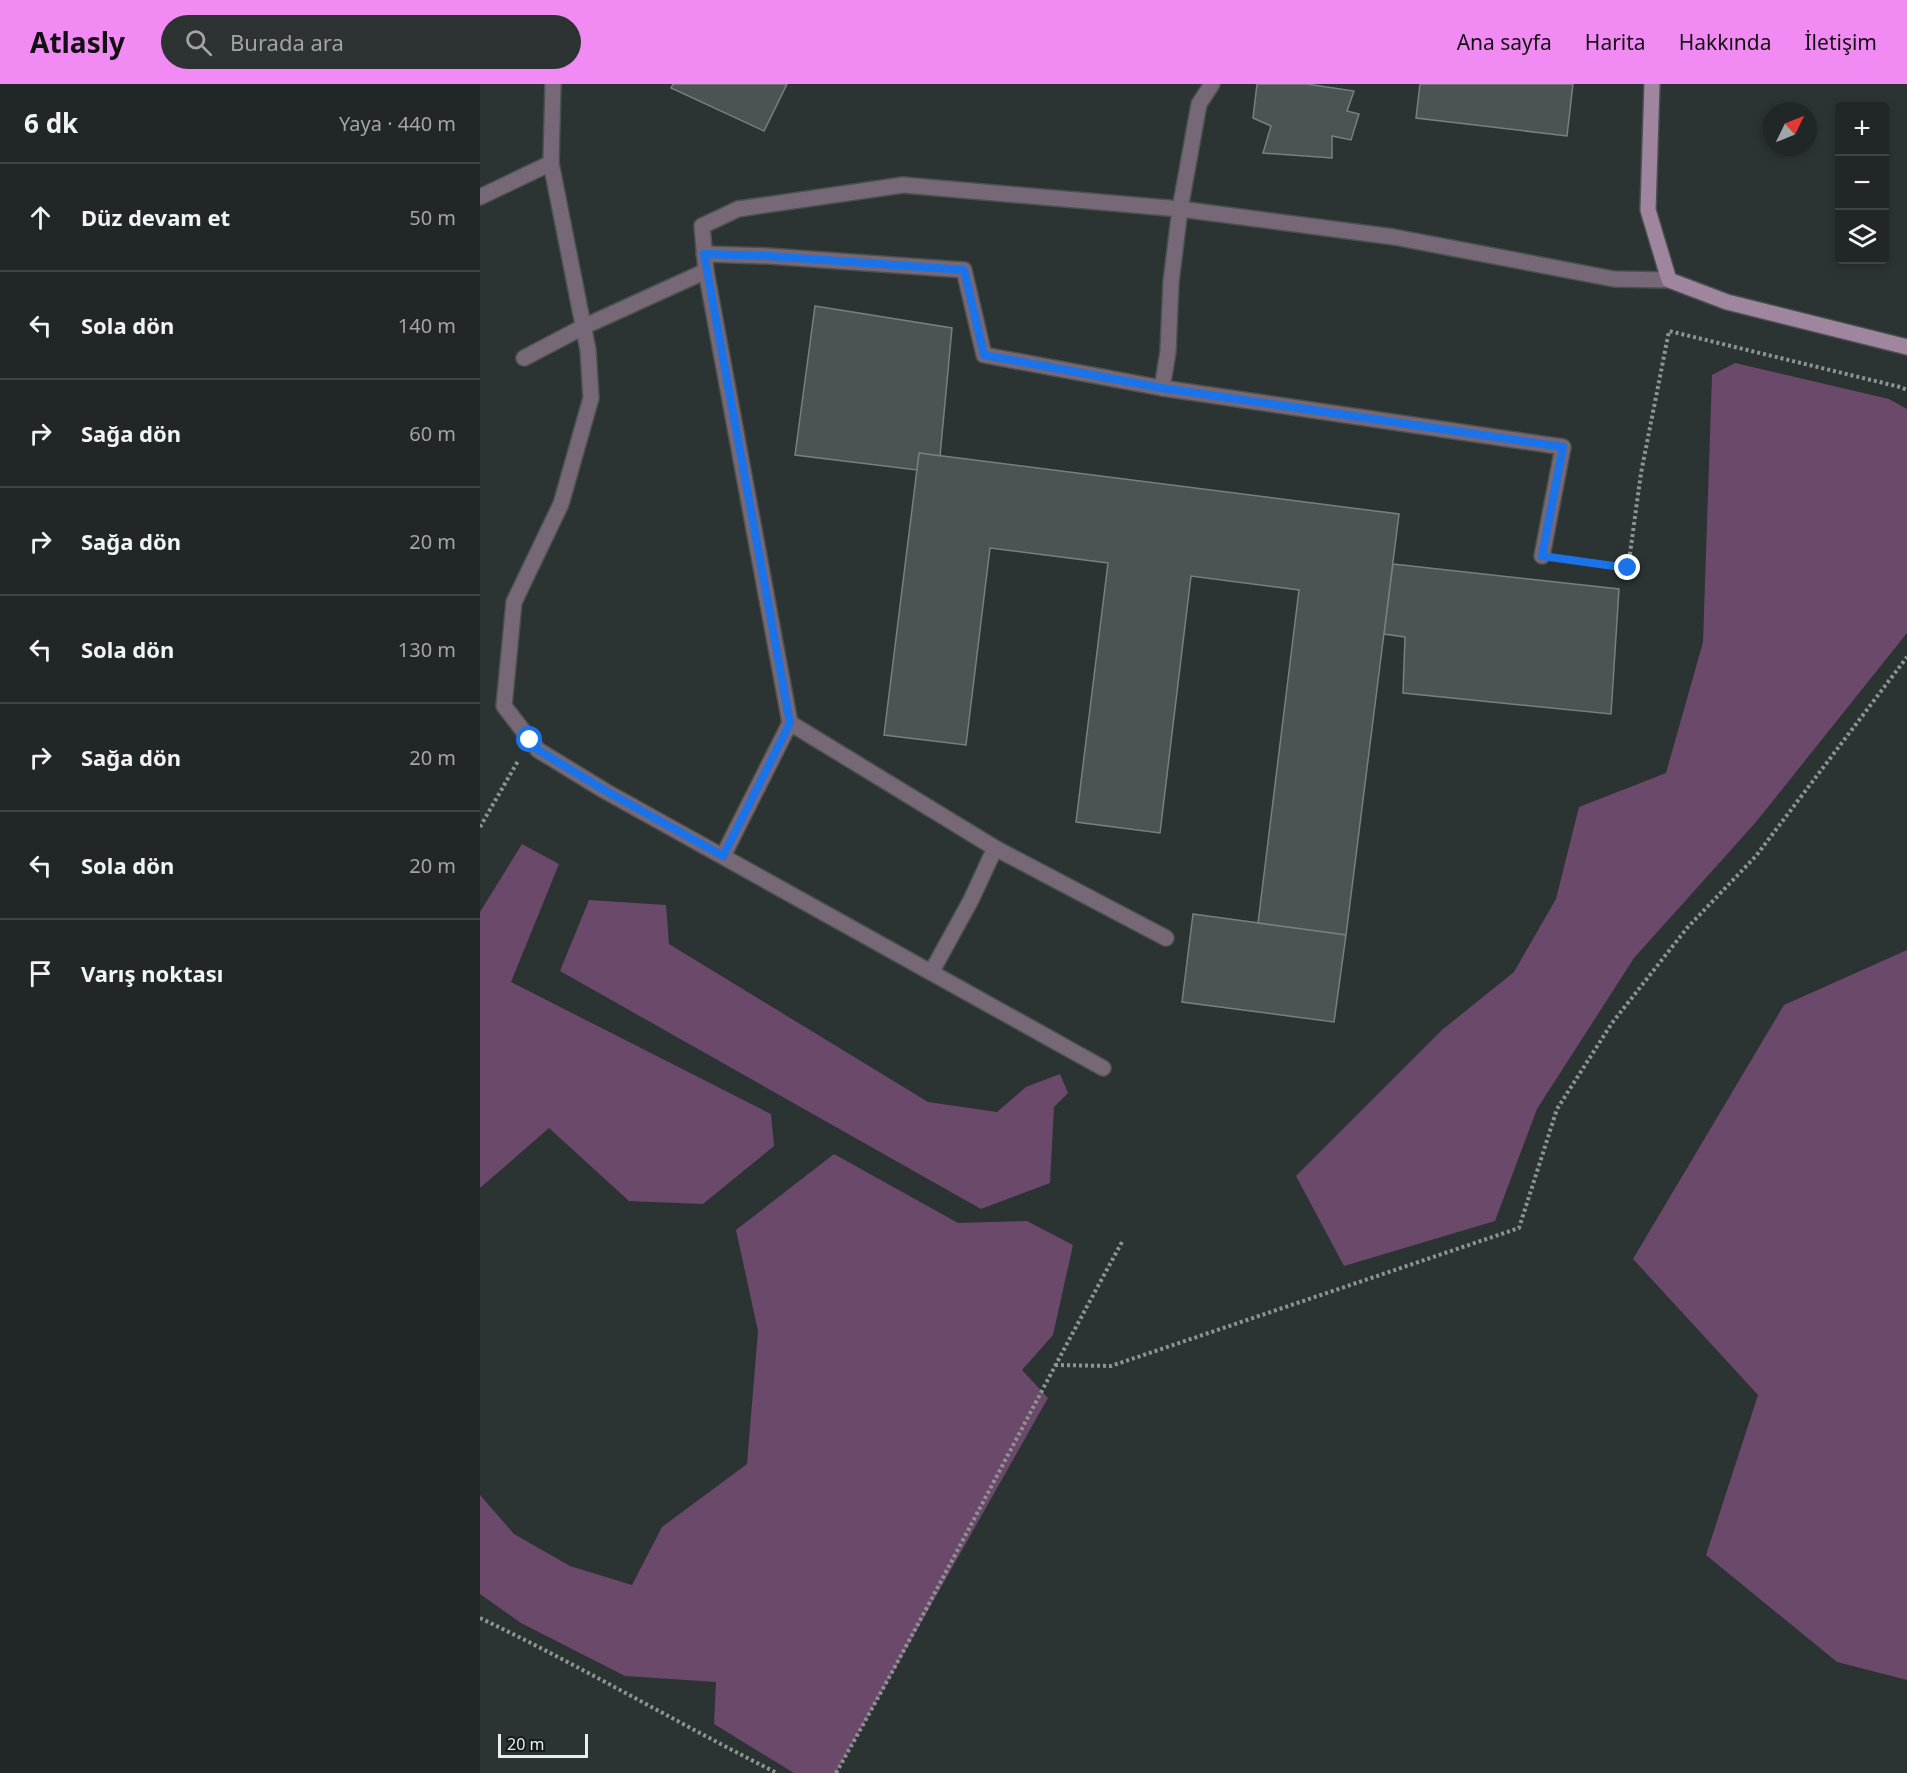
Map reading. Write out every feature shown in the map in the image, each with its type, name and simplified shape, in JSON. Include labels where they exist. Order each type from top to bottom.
[{"type":"street","points":[[553,84],[551,164],[588,350],[591,398],[561,504],[514,602],[504,706],[538,750],[606,791],[1103,1068]]},
{"type":"street","points":[[1162,388],[1168,352],[1171,282],[1180,209],[1199,104],[1212,84]]},
{"type":"street","points":[[1652,84],[1648,210],[1669,280]]},
{"type":"street","points":[[480,197],[551,164]]},
{"type":"street","points":[[723,856],[790,723],[705,271],[702,226],[738,209],[903,185],[1180,209],[1394,237],[1614,279],[1669,280],[1727,302],[1907,347]]},
{"type":"street","points":[[704,254],[768,256],[964,270],[984,355],[1162,388],[1563,447],[1542,556]]},
{"type":"street","points":[[524,358],[583,327],[705,271]]},
{"type":"street","points":[[790,723],[995,848],[1166,938]]},
{"type":"street","points":[[932,971],[971,900],[995,848]]},
{"type":"path","points":[[1542,556],[1628,568],[1641,474],[1669,331],[1907,390]]},
{"type":"path","points":[[1055,1365],[1111,1366],[1519,1228],[1557,1109],[1612,1023],[1687,928],[1756,856],[1907,657]]},
{"type":"path","points":[[480,827],[530,740]]},
{"type":"path","points":[[836,1773],[895,1669],[1122,1242]]},
{"type":"path","points":[[480,1618],[553,1653],[719,1744],[777,1773]]},
{"type":"shaded area","points":[[1735,363],[1889,399],[1907,409],[1907,633],[1756,822],[1634,958],[1537,1109],[1495,1221],[1344,1266],[1296,1176],[1442,1030],[1514,972],[1556,899],[1579,807],[1666,773],[1703,642],[1712,375]]},
{"type":"shaded area","points":[[522,844],[559,864],[511,982],[771,1114],[774,1146],[703,1204],[629,1201],[549,1128],[480,1188],[480,912]]},
{"type":"shaded area","points":[[589,900],[666,905],[669,944],[928,1102],[997,1112],[1026,1087],[1060,1074],[1068,1093],[1054,1107],[1050,1183],[981,1209],[560,971]]},
{"type":"shaded area","points":[[1907,950],[1907,1680],[1837,1662],[1706,1555],[1758,1395],[1633,1259],[1784,1005]]},
{"type":"shaded area","points":[[834,1154],[958,1223],[1027,1221],[1073,1245],[1053,1335],[1022,1370],[1048,1398],[836,1773],[794,1773],[714,1724],[716,1682],[625,1676],[521,1623],[480,1594],[480,1495],[514,1534],[570,1566],[632,1585],[662,1527],[747,1464],[758,1331],[736,1230]]},
{"type":"building","points":[[673,84],[787,84],[764,131],[671,88]]},
{"type":"building","points":[[1257,84],[1307,84],[1354,91],[1347,111],[1359,114],[1351,140],[1332,136],[1332,158],[1263,153],[1271,126],[1253,118]]},
{"type":"building","points":[[1420,84],[1573,84],[1567,136],[1416,118]]},
{"type":"building","points":[[815,306],[952,328],[940,456],[919,453],[917,470],[795,455]]},
{"type":"building","points":[[919,453],[1399,514],[1346,935],[1258,923],[1299,590],[1191,576],[1160,833],[1076,822],[1108,563],[990,548],[966,745],[884,735]]},
{"type":"building","points":[[1393,564],[1619,589],[1611,714],[1403,693],[1405,637],[1384,634]]},
{"type":"building","points":[[1193,914],[1346,935],[1334,1022],[1182,1002]]},
{"type":"route","points":[[530,740],[538,750],[606,791],[723,856],[790,723],[705,271],[704,254],[768,256],[964,270],[984,355],[1162,388],[1563,447],[1542,556],[1628,568]]}]
